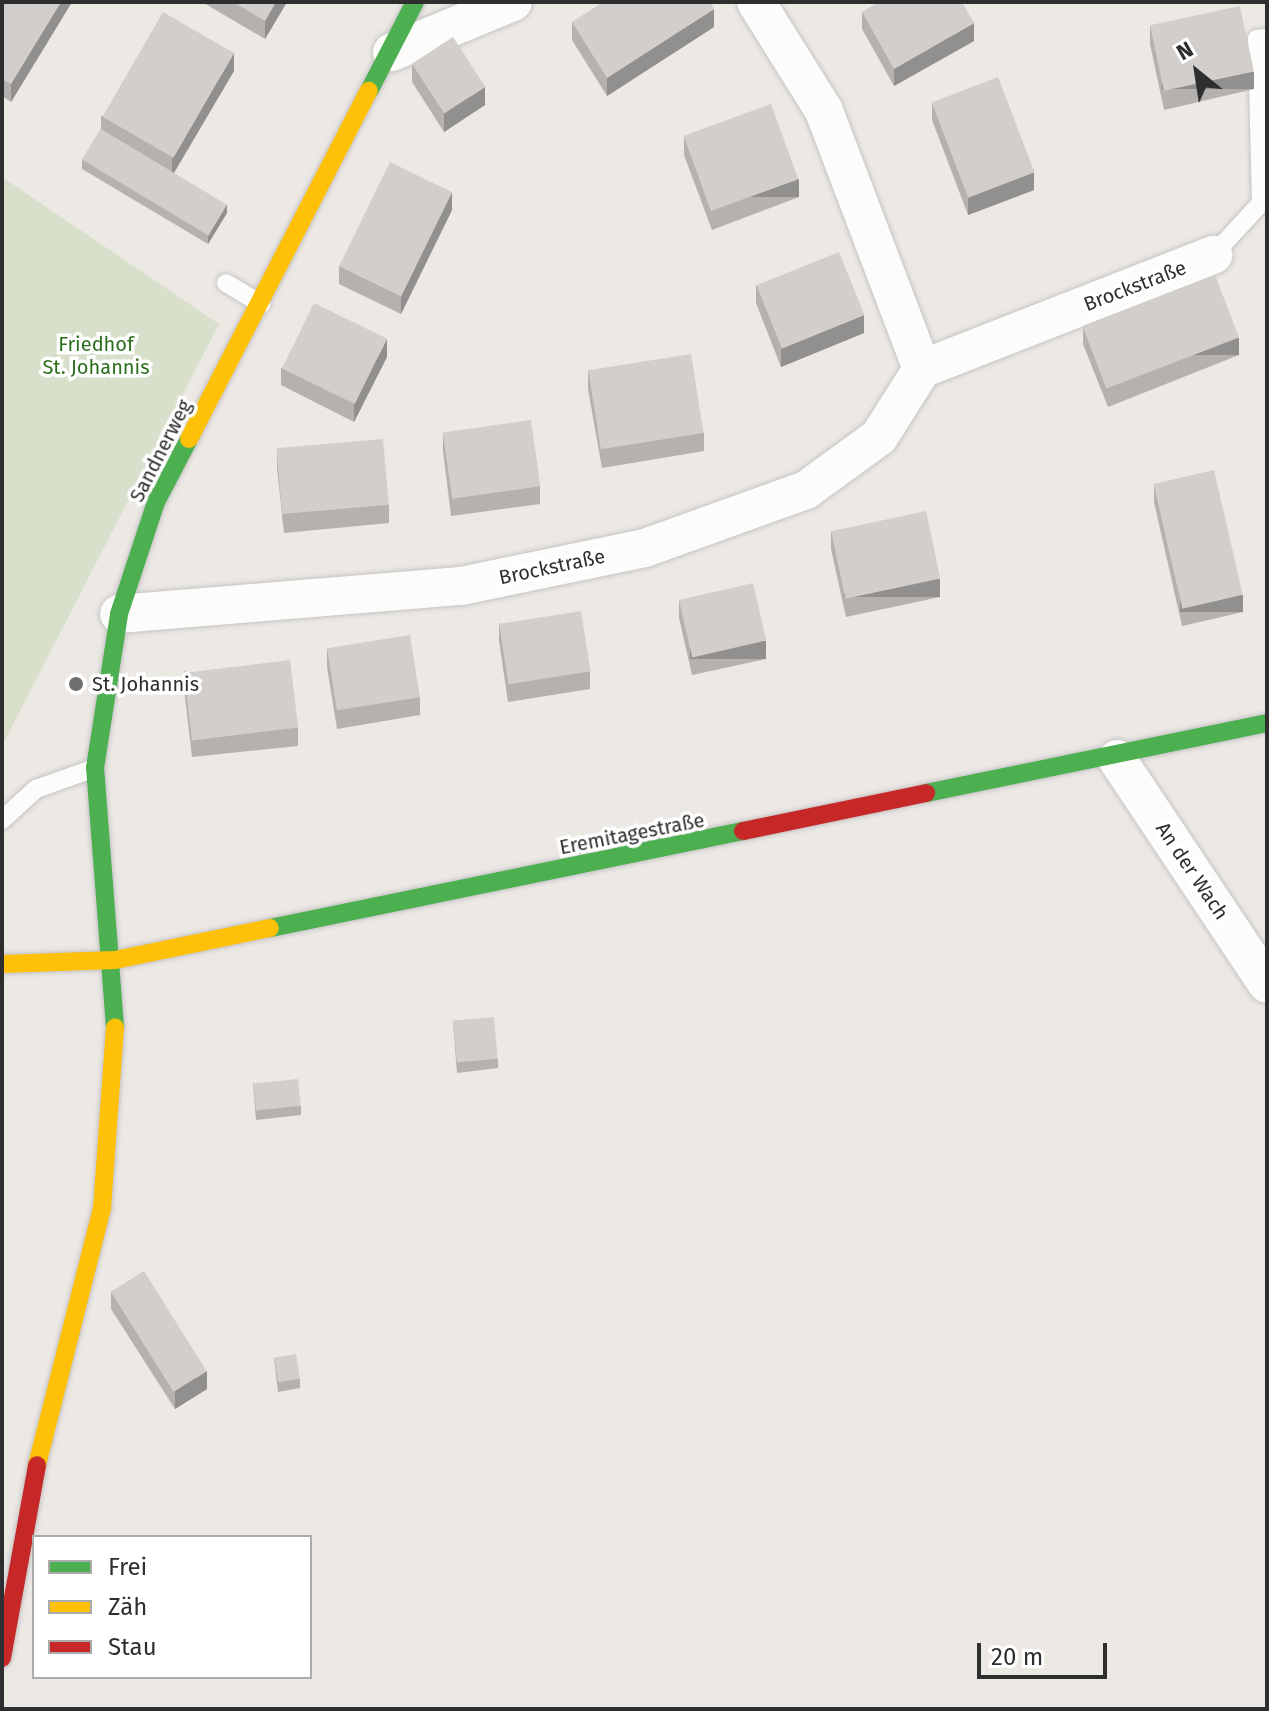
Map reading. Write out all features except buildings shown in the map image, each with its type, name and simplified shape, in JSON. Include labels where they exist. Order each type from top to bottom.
[{"type":"street","name":"Sandnerweg","points":[[2,1658],[44,1423],[102,1209],[115,960],[95,768],[119,614],[156,502],[263,305],[415,2]]},
{"type":"street","points":[[392,52],[513,2]]},
{"type":"street","points":[[756,2],[824,111],[922,369]]},
{"type":"street","name":"Brockstraße","points":[[119,614],[461,586],[645,548],[806,490],[879,437],[922,369],[1213,255]]},
{"type":"street","name":"Eremitagestraße","points":[[2,964],[115,960],[1117,759],[1267,723]]},
{"type":"street","name":"An der Wach","points":[[1117,759],[1267,984]]},
{"type":"lane","points":[[1213,255],[1261,203],[1257,39],[1267,38]]},
{"type":"lane","points":[[226,283],[263,305]]},
{"type":"lane","points":[[2,820],[36,789],[95,768]]},
{"type":"green space","name":"Friedhof St. Johannis","points":[[2,177],[219,324],[2,746]]},
{"type":"traffic: fast","points":[[369,91],[415,2]]},
{"type":"traffic: fast","points":[[115,1027],[95,768],[119,614],[156,502],[189,439]]},
{"type":"traffic: fast","points":[[926,793],[1267,723]]},
{"type":"traffic: fast","points":[[270,928],[743,831]]},
{"type":"traffic: slow","points":[[189,439],[369,91]]},
{"type":"traffic: slow","points":[[2,964],[115,960],[270,928]]},
{"type":"traffic: slow","points":[[37,1465],[102,1209],[115,1027]]},
{"type":"traffic: jam","points":[[743,831],[926,793]]},
{"type":"traffic: jam","points":[[2,1658],[37,1465]]},
{"type":"place","name":"St. Johannis","points":[[76,684]]}]
